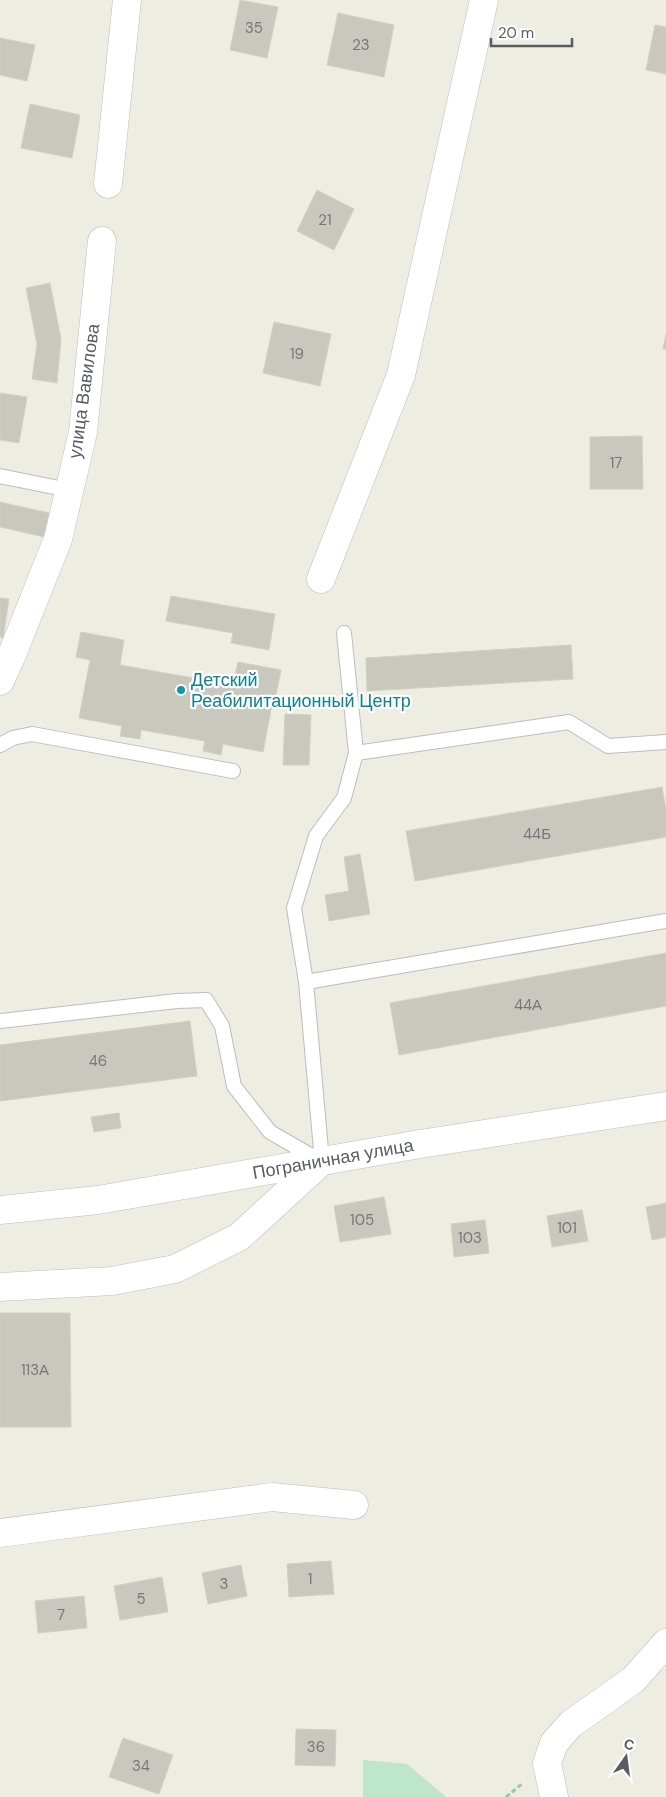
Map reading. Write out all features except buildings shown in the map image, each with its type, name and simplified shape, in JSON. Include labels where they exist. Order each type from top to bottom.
[{"type":"street","points":[[108,184],[127,0]]},
{"type":"street","points":[[321,579],[401,374],[484,0]]},
{"type":"street","name":"улица Вавилова","points":[[0,681],[58,539],[82,432],[102,241]]},
{"type":"street","name":"Пограничная улица","points":[[0,1210],[98,1200],[420,1144],[666,1106]]},
{"type":"street","points":[[0,1287],[112,1281],[175,1269],[240,1237],[322,1161]]},
{"type":"street","points":[[0,1533],[272,1497],[354,1505]]},
{"type":"street","points":[[554,1797],[547,1764],[554,1743],[571,1724],[633,1680],[666,1643]]},
{"type":"lane","points":[[0,476],[69,490]]},
{"type":"lane","points":[[322,1161],[306,982],[294,908],[316,836],[344,798],[356,753],[344,633]]},
{"type":"lane","points":[[356,753],[569,722],[608,746],[666,742]]},
{"type":"lane","points":[[0,745],[13,738],[32,734],[232,771]]},
{"type":"lane","points":[[306,982],[666,921]]},
{"type":"lane","points":[[0,1021],[177,1001],[206,1000],[222,1026],[234,1086],[270,1132],[322,1161]]},
{"type":"green space","points":[[363,1760],[407,1764],[446,1797],[363,1797]]},
{"type":"place","name":"Детский Реабилитационный Центр","points":[[181,690]]}]
